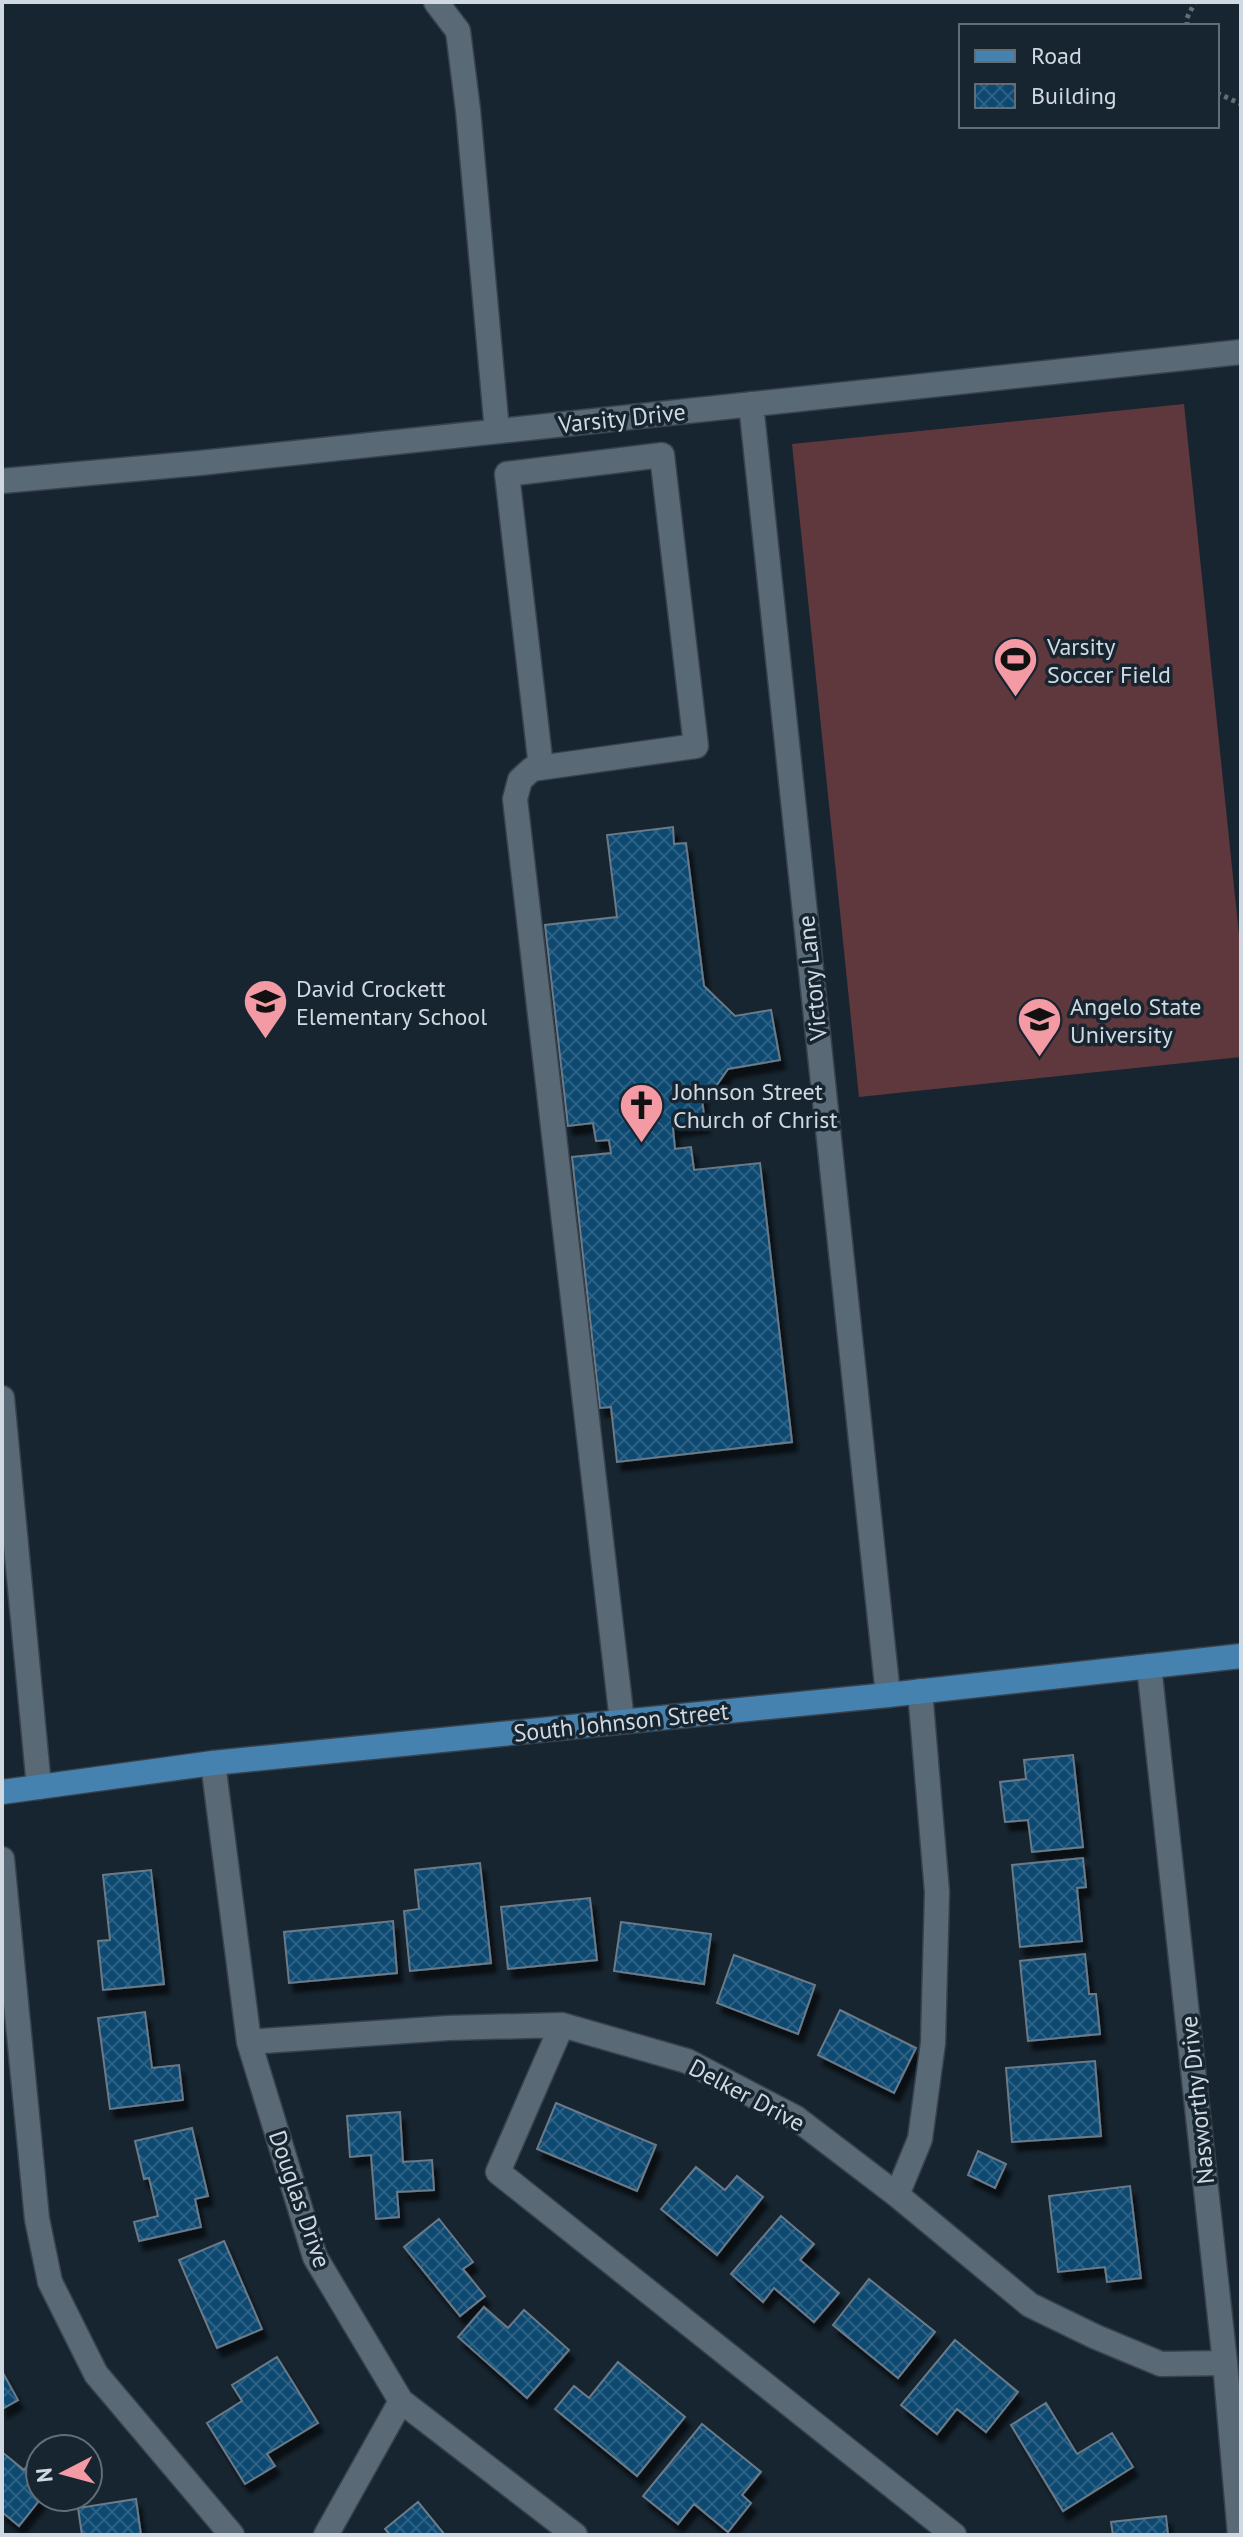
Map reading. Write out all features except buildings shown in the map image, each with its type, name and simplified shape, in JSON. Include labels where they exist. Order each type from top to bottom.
[{"type":"main road","name":"South Johnson Street","points":[[2,1792],[213,1763],[1241,1656]]},
{"type":"street","points":[[436,2],[458,31],[497,431]]},
{"type":"street","name":"Varsity Drive","points":[[2,481],[157,468],[1241,352]]},
{"type":"street","name":"Victory Lane","points":[[751,404],[888,1695]]},
{"type":"street","points":[[576,423],[582,465]]},
{"type":"street","points":[[541,767],[507,474],[662,455],[696,746],[541,767],[525,774],[516,789],[622,1721]]},
{"type":"street","points":[[2,1398],[39,1787]]},
{"type":"street","name":"Nasworthy Drive","points":[[1149,1666],[1225,2363],[1240,2535]]},
{"type":"street","points":[[897,2195],[920,2139],[933,2043],[937,1892],[920,1691]]},
{"type":"street","name":"Douglas Drive","points":[[213,1763],[249,2042],[315,2257],[401,2401],[575,2535]]},
{"type":"street","points":[[2,1859],[37,2219],[50,2282],[96,2374],[232,2535]]},
{"type":"street","points":[[562,2025],[498,2172],[954,2535]]},
{"type":"street","name":"Delker Drive","points":[[249,2042],[448,2028],[562,2025],[687,2061],[796,2118],[897,2195],[1030,2305],[1161,2364],[1225,2363]]},
{"type":"street","points":[[326,2535],[401,2401]]},
{"type":"path","points":[[1187,24],[1195,2]]},
{"type":"path","points":[[1219,94],[1241,104]]},
{"type":"shaded area","name":"Varsity Soccer Field","points":[[1184,404],[1241,954],[1241,1057],[859,1097],[792,444]]},
{"type":"place","name":"Varsity Soccer Field","points":[[1016,699]]},
{"type":"place","name":"David Crockett Elementary School","points":[[265,1041]]},
{"type":"place","name":"Angelo State University","points":[[1039,1059]]},
{"type":"place","name":"Johnson Street Church of Christ","points":[[642,1144]]}]
